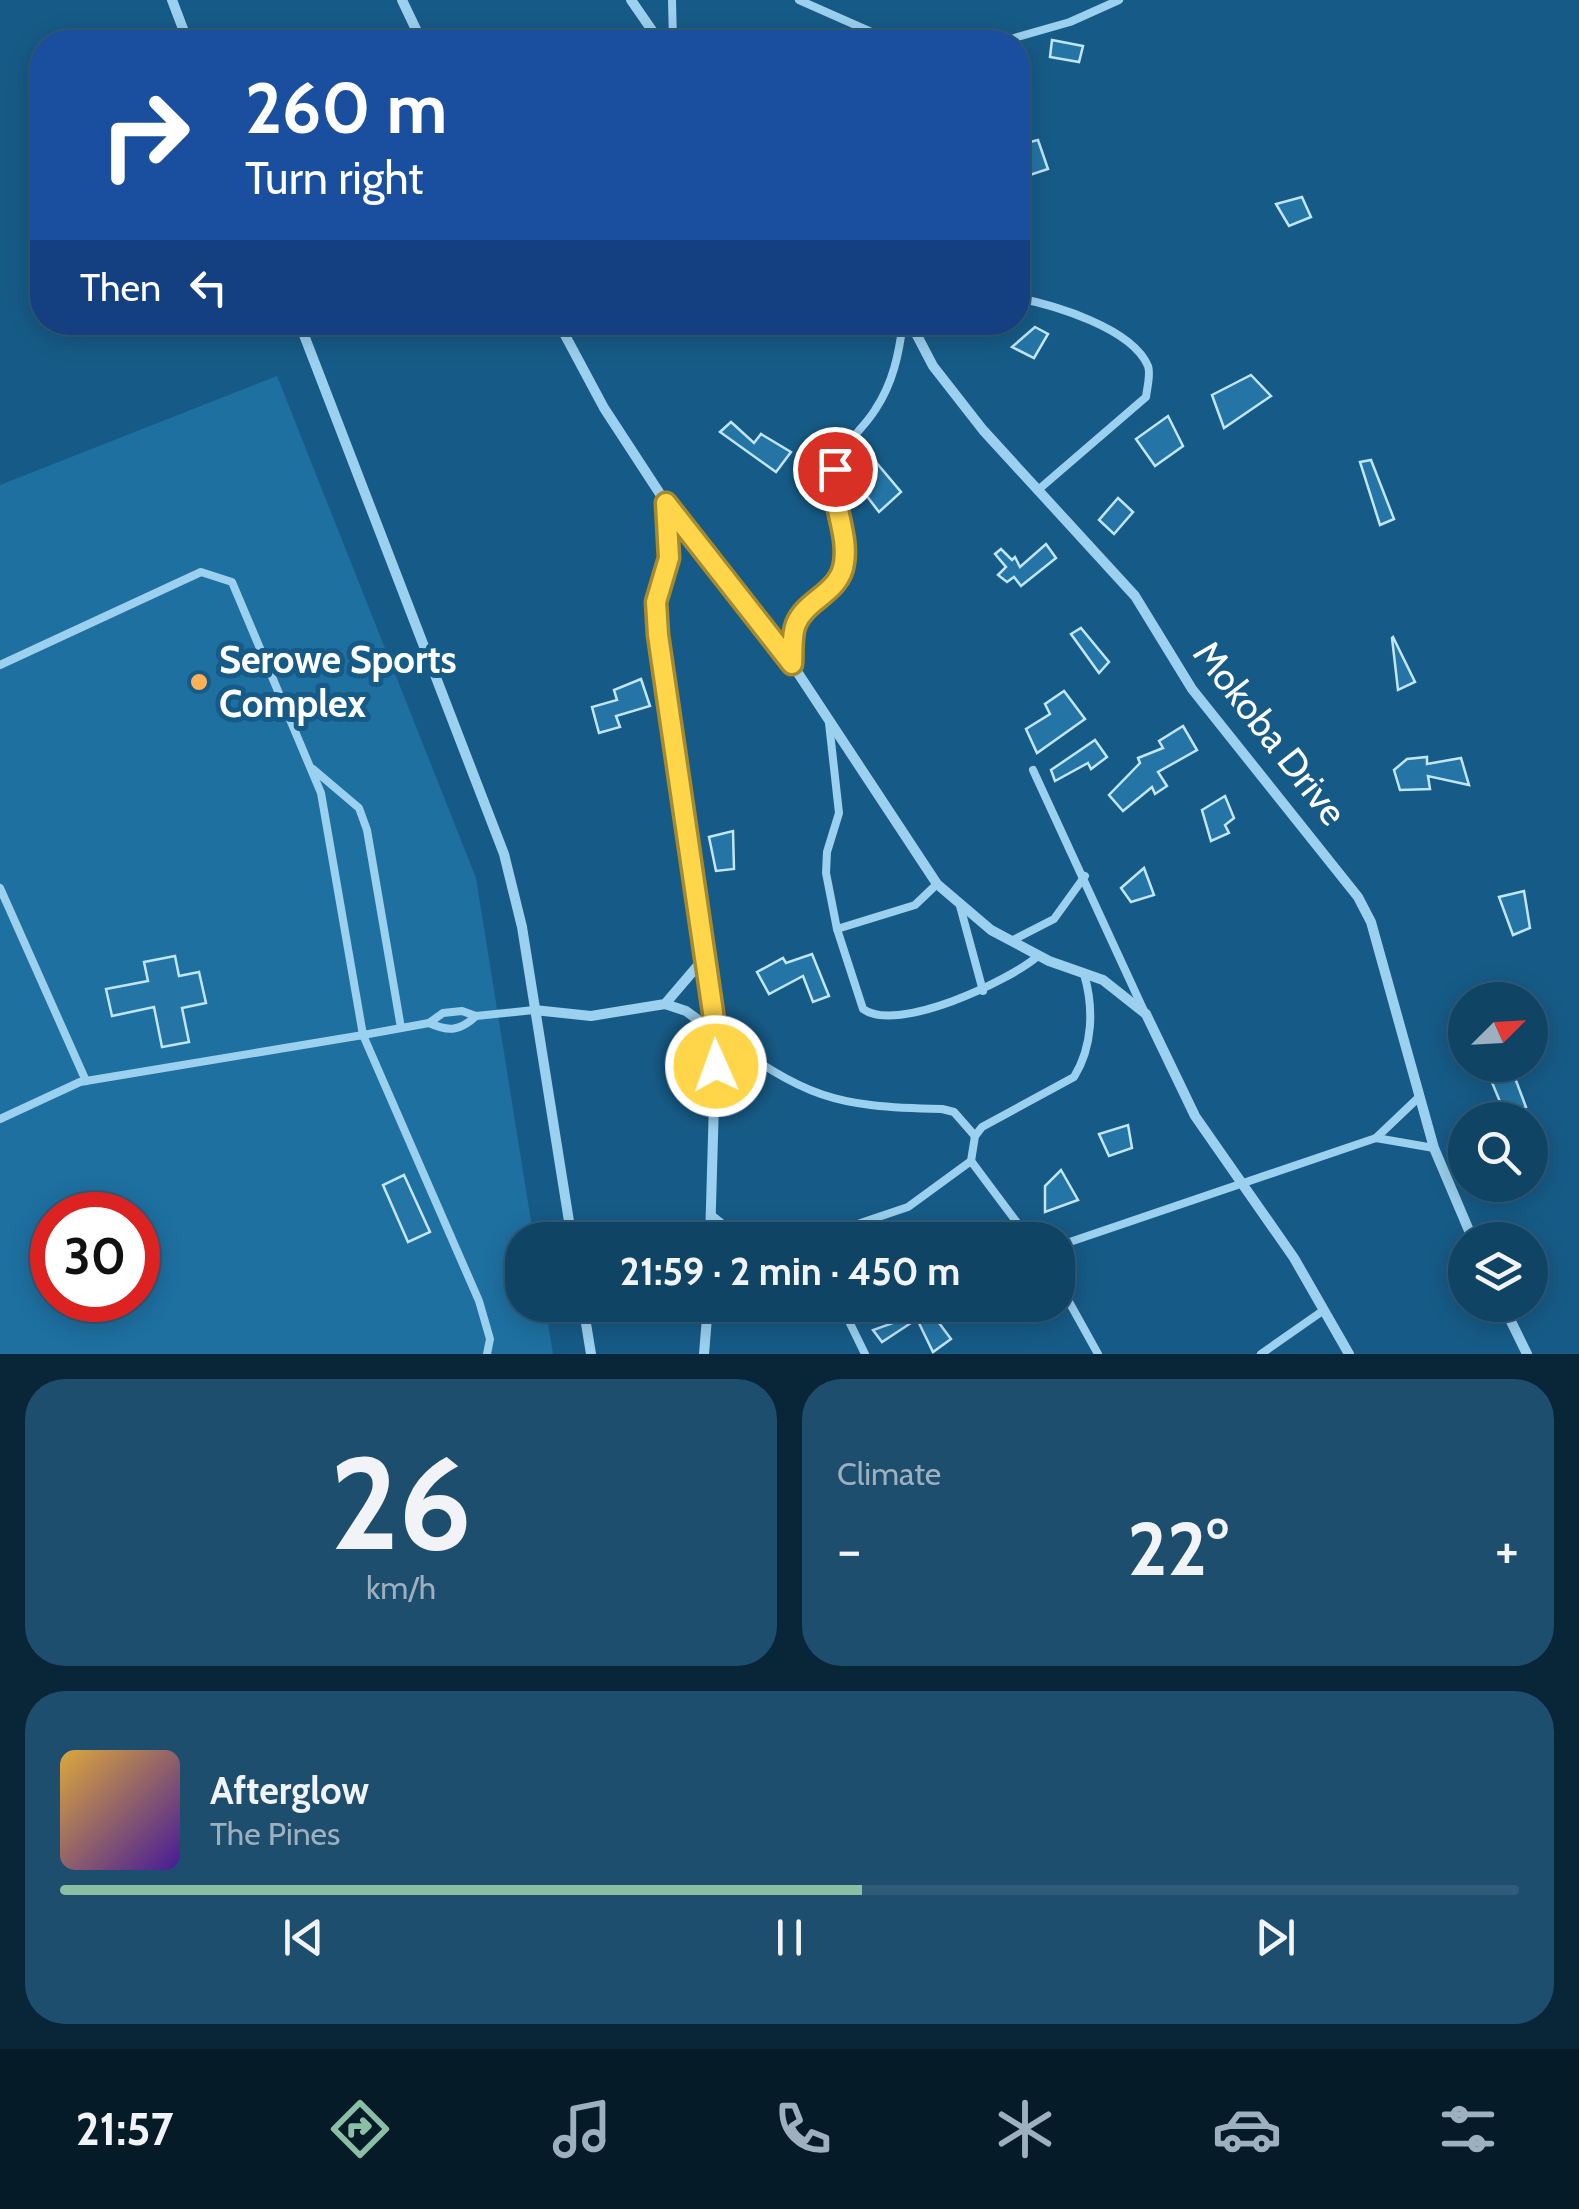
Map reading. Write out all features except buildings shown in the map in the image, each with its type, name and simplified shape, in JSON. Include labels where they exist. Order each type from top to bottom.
[{"type":"street","points":[[172,0],[183,30]]},
{"type":"street","points":[[402,0],[416,30]]},
{"type":"street","points":[[631,0],[652,30]]},
{"type":"street","points":[[304,335],[504,854],[522,928],[569,1222]]},
{"type":"street","points":[[565,335],[604,408],[666,503],[792,664],[937,884],[960,906],[1010,941],[1112,986],[1146,1014],[1194,1116],[1294,1258],[1348,1354]]},
{"type":"street","name":"Mokoba Drive","points":[[914,335],[932,366],[1135,596],[1192,688],[1358,897],[1371,922],[1434,1148],[1465,1222]]},
{"type":"street","points":[[666,503],[669,558],[656,602],[658,635],[716,1033],[710,1222]]},
{"type":"street","points":[[665,1004],[706,956]]},
{"type":"street","points":[[534,1010],[591,1016],[665,1004],[686,1012],[716,1033]]},
{"type":"street","points":[[586,1322],[591,1354]]},
{"type":"street","points":[[704,1354],[707,1322]]},
{"type":"street","points":[[1512,1322],[1527,1354]]},
{"type":"lane","points":[[672,0],[673,30]]},
{"type":"lane","points":[[798,0],[867,30]]},
{"type":"lane","points":[[1030,33],[1070,22],[1119,0]]},
{"type":"lane","points":[[1030,301],[1062,308],[1110,330],[1144,360],[1149,374],[1146,397],[1038,490]]},
{"type":"lane","points":[[792,664],[795,626],[806,610],[834,586],[843,569],[832,487],[835,469],[843,446],[874,414],[892,381],[903,335]]},
{"type":"lane","points":[[0,665],[201,572],[232,582],[321,794],[363,1035],[479,1302],[490,1338],[487,1354]]},
{"type":"lane","points":[[828,718],[839,813],[826,852],[826,873],[837,929],[863,1009],[882,1016],[957,1001],[1018,973],[1038,956]]},
{"type":"lane","points":[[310,766],[359,808],[367,830],[401,1028]]},
{"type":"lane","points":[[1032,770],[1085,876],[1146,1014]]},
{"type":"lane","points":[[1010,941],[1054,919],[1085,876]]},
{"type":"lane","points":[[837,929],[916,905],[937,884]]},
{"type":"lane","points":[[0,888],[86,1081]]},
{"type":"lane","points":[[960,906],[983,990]]},
{"type":"lane","points":[[863,1222],[908,1207],[971,1161],[975,1136],[988,1123],[1074,1077],[1083,1062],[1091,1028],[1090,995],[1083,971]]},
{"type":"lane","points":[[0,1119],[86,1081],[429,1023],[443,1013],[462,1010],[476,1016],[534,1010]]},
{"type":"lane","points":[[429,1023],[445,1030],[464,1027],[476,1016]]},
{"type":"lane","points":[[716,1033],[818,1097],[855,1106],[942,1108],[954,1112],[975,1136]]},
{"type":"lane","points":[[1075,1240],[1376,1138],[1418,1098]]},
{"type":"lane","points":[[1376,1138],[1434,1148]]},
{"type":"lane","points":[[971,1161],[1017,1222]]},
{"type":"lane","points":[[710,1214],[720,1222]]},
{"type":"lane","points":[[1261,1354],[1324,1310]]},
{"type":"lane","points":[[1075,1313],[1098,1354]]},
{"type":"lane","points":[[849,1322],[865,1354]]},
{"type":"shaded area","name":"Serowe Sports Complex","points":[[277,376],[476,878],[531,1222],[505,1222],[505,1322],[548,1322],[553,1354],[0,1354],[0,485]]},
{"type":"place","name":"Serowe Sports Complex","points":[[199,682]]},
{"type":"route","points":[[716,1066],[706,956],[658,635],[656,602],[669,558],[666,503],[792,664],[795,626],[806,610],[834,586],[845,560],[832,487],[835,469]]}]
